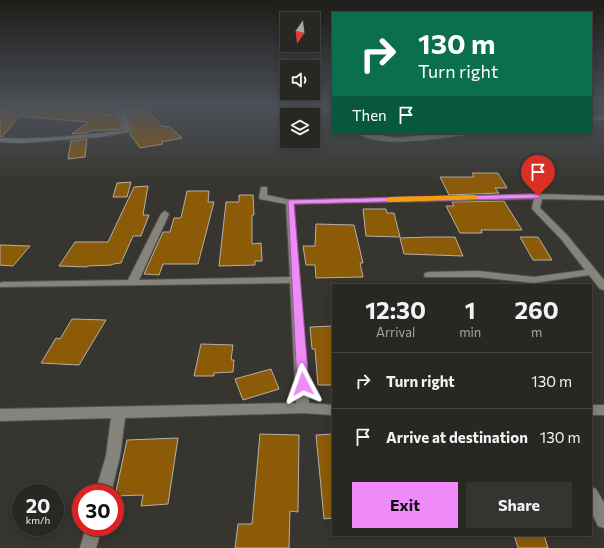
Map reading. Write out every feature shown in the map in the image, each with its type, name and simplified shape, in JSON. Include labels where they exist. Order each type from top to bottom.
[{"type":"street","points":[[0,140],[20,141],[117,133]]},
{"type":"street","points":[[365,134],[384,139],[396,140],[455,134]]},
{"type":"street","points":[[264,189],[263,197],[290,202],[538,196],[604,198]]},
{"type":"street","points":[[538,196],[536,208],[564,237],[604,287]]},
{"type":"street","points":[[290,202],[303,408]]},
{"type":"street","points":[[132,283],[165,214]]},
{"type":"street","points":[[428,275],[478,274],[533,282],[591,272]]},
{"type":"street","points":[[1,287],[296,280]]},
{"type":"street","points":[[0,415],[67,412],[119,413],[264,408],[332,410]]},
{"type":"street","points":[[592,410],[604,410]]},
{"type":"street","points":[[105,484],[113,456],[119,413]]},
{"type":"street","points":[[592,496],[604,520]]},
{"type":"street","points":[[88,548],[91,536]]},
{"type":"building","points":[[0,133],[6,133],[2,137],[0,137]]},
{"type":"building","points":[[74,133],[88,133],[88,133],[72,134]]},
{"type":"building","points":[[131,133],[176,133],[182,138],[161,142],[163,144],[140,148],[130,134]]},
{"type":"building","points":[[87,139],[85,157],[68,159],[71,141]]},
{"type":"building","points":[[472,173],[498,173],[507,188],[495,188],[499,193],[449,195],[440,177],[474,177]]},
{"type":"building","points":[[131,182],[127,197],[113,197],[117,183]]},
{"type":"building","points":[[148,186],[143,215],[149,215],[141,236],[133,236],[121,263],[87,267],[59,266],[75,242],[108,242],[134,187]]},
{"type":"building","points":[[187,191],[209,191],[208,202],[214,202],[198,264],[163,264],[159,275],[144,274],[163,232],[170,232],[174,218],[181,218]]},
{"type":"building","points":[[239,195],[253,195],[254,215],[252,215],[252,244],[261,243],[262,261],[255,261],[255,265],[219,266],[226,202],[239,202]]},
{"type":"building","points":[[504,201],[522,230],[481,230],[482,233],[460,233],[446,206],[454,206],[452,202]]},
{"type":"building","points":[[363,209],[386,209],[387,213],[394,213],[400,237],[366,236]]},
{"type":"building","points":[[316,224],[354,225],[363,263],[360,263],[363,277],[316,278],[315,265],[306,265],[303,246],[315,246]]},
{"type":"building","points":[[455,237],[463,256],[404,254],[400,238]]},
{"type":"building","points":[[520,237],[538,237],[552,260],[533,260]]},
{"type":"building","points":[[0,245],[30,246],[13,266],[0,265]]},
{"type":"building","points":[[72,319],[106,320],[79,365],[41,363],[56,338],[60,339]]},
{"type":"building","points":[[332,326],[332,385],[318,385],[315,349],[312,349],[310,327]]},
{"type":"building","points":[[201,344],[233,345],[231,360],[234,360],[233,372],[214,373],[214,376],[194,376]]},
{"type":"building","points":[[271,369],[279,389],[243,400],[235,379]]},
{"type":"building","points":[[260,434],[299,435],[298,512],[290,511],[289,548],[235,548],[238,524],[252,524]]},
{"type":"building","points":[[332,434],[332,518],[324,519],[316,435]]},
{"type":"building","points":[[178,438],[168,504],[141,506],[143,495],[124,496],[124,484],[118,484],[127,440]]},
{"type":"building","points":[[514,536],[544,536],[548,548],[518,548]]},
{"type":"slow traffic","points":[[389,200],[475,198]]},
{"type":"route","points":[[303,384],[290,202],[538,196]]}]
